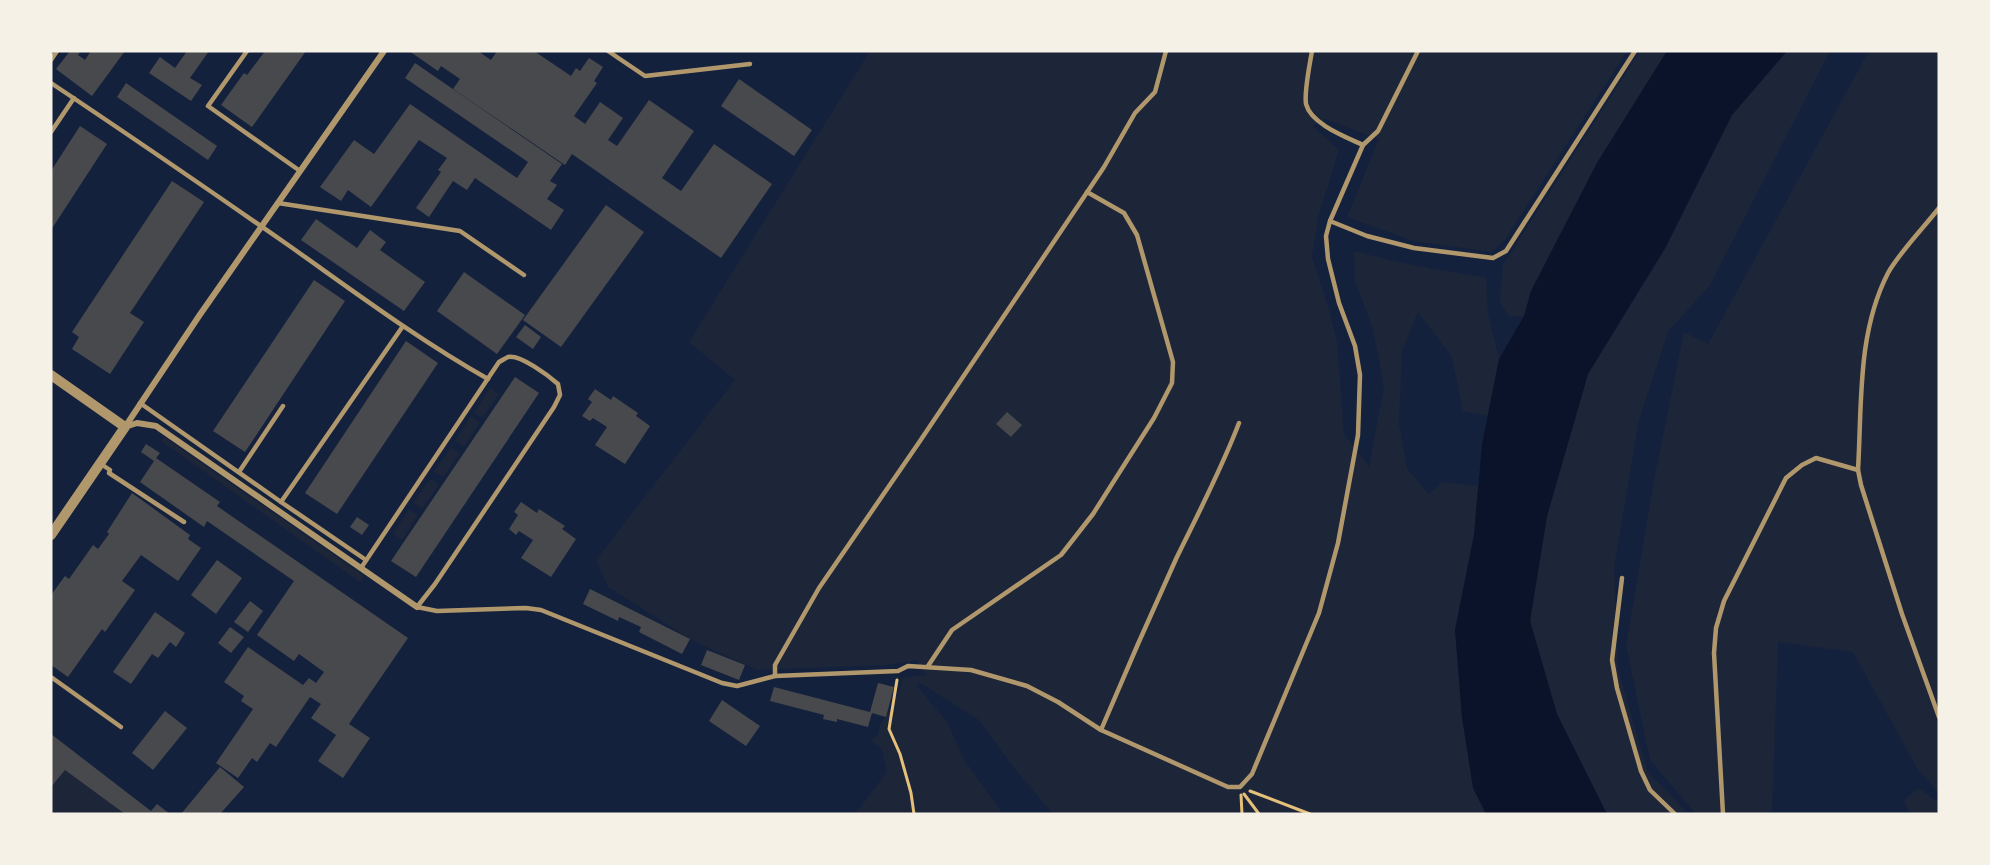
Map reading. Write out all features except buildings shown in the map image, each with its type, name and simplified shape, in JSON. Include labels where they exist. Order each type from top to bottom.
[{"type":"street","points":[[51,535],[384,51]]},
{"type":"street","points":[[51,375],[125,427]]},
{"type":"street","points":[[125,427],[137,423],[156,426],[417,607]]},
{"type":"lane","points":[[51,60],[57,51]]},
{"type":"lane","points":[[247,51],[208,106],[300,171]]},
{"type":"lane","points":[[608,51],[645,76],[750,64]]},
{"type":"lane","points":[[775,676],[775,665],[819,588],[921,441],[1086,192],[1135,113],[1155,92],[1166,51]]},
{"type":"lane","points":[[1312,51],[1306,104],[1315,118],[1336,132],[1363,145]]},
{"type":"lane","points":[[361,568],[499,362],[507,357],[515,357],[546,374],[558,384],[560,395],[417,607],[437,611],[526,608],[541,610],[722,684],[737,686],[775,676],[898,671],[908,666],[971,670],[1028,686],[1101,730],[1228,787],[1240,787],[1252,774],[1319,614],[1338,543],[1358,435],[1360,375],[1355,346],[1339,303],[1328,259],[1326,236],[1330,221],[1363,145],[1377,131],[1418,51]]},
{"type":"lane","points":[[1330,221],[1367,236],[1414,248],[1493,258],[1506,251],[1635,51]]},
{"type":"lane","points":[[51,83],[402,326],[488,379]]},
{"type":"lane","points":[[51,132],[74,98]]},
{"type":"lane","points":[[928,666],[952,630],[1061,555],[1093,514],[1154,418],[1172,382],[1173,362],[1137,235],[1124,213],[1086,192]]},
{"type":"lane","points":[[278,203],[460,231],[524,275]]},
{"type":"lane","points":[[1939,208],[1889,271],[1875,304],[1864,344],[1858,470],[1902,614],[1939,717]]},
{"type":"lane","points":[[281,502],[402,326]]},
{"type":"lane","points":[[140,403],[366,560]]},
{"type":"lane","points":[[239,472],[283,406]]},
{"type":"lane","points":[[1101,730],[1151,613],[1196,517],[1222,468],[1239,423]]},
{"type":"lane","points":[[1723,814],[1714,653],[1716,628],[1724,601],[1786,478],[1802,465],[1816,458],[1858,470]]},
{"type":"lane","points":[[101,464],[110,470],[109,473],[183,522]]},
{"type":"lane","points":[[1622,578],[1612,660],[1617,688],[1641,771],[1650,790],[1675,814]]},
{"type":"lane","points":[[51,677],[122,727]]},
{"type":"path","points":[[898,671],[889,729],[900,754],[911,792],[914,814]]},
{"type":"path","points":[[1240,787],[1242,814]]},
{"type":"path","points":[[1240,787],[1259,814]]},
{"type":"path","points":[[1240,787],[1310,814]]},
{"type":"shaded area","points":[[870,51],[1627,51],[1504,241],[1492,252],[1414,241],[1347,217],[1379,139],[1325,119],[1313,126],[1339,150],[1319,214],[1312,256],[1337,342],[1344,434],[1369,467],[1384,387],[1373,329],[1355,281],[1354,251],[1397,262],[1486,278],[1488,314],[1499,359],[1488,416],[1463,411],[1452,357],[1418,312],[1402,351],[1399,424],[1407,469],[1429,494],[1442,482],[1478,486],[1474,535],[1455,630],[1462,717],[1473,788],[1486,814],[1053,814],[1011,764],[979,720],[920,683],[916,685],[948,723],[963,758],[1003,814],[855,814],[887,772],[882,750],[870,740],[878,735],[880,725],[895,702],[903,678],[926,675],[917,660],[888,665],[757,670],[692,640],[608,587],[596,560],[735,380],[689,342]]},
{"type":"shaded area","points":[[1640,51],[1667,51],[1597,163],[1531,291],[1524,316],[1509,317],[1500,301],[1503,265]]},
{"type":"shaded area","points":[[1667,51],[1787,51],[1732,115],[1665,248],[1588,374],[1547,516],[1530,621],[1557,714],[1607,814],[1486,814],[1473,788],[1462,717],[1455,630],[1474,535],[1482,444],[1499,359],[1524,316],[1531,291],[1597,163]]},
{"type":"shaded area","points":[[1787,51],[1830,51],[1710,285],[1668,332],[1639,420],[1614,567],[1618,669],[1648,772],[1689,814],[1607,814],[1557,714],[1530,621],[1547,516],[1588,374],[1666,248],[1732,115]]},
{"type":"shaded area","points":[[1869,51],[1939,51],[1939,793],[1917,768],[1853,652],[1778,642],[1772,814],[1696,814],[1650,760],[1626,645],[1655,475],[1684,332],[1708,344]]},
{"type":"shaded area","points":[[490,388],[499,394],[482,418],[474,413]]},
{"type":"shaded area","points":[[471,416],[480,422],[464,447],[455,441]]},
{"type":"shaded area","points":[[164,437],[364,576],[360,582],[161,441]]},
{"type":"shaded area","points":[[451,447],[460,453],[443,477],[434,472]]},
{"type":"shaded area","points":[[430,479],[439,484],[422,509],[413,503]]},
{"type":"shaded area","points":[[409,509],[418,515],[402,540],[393,534]]},
{"type":"shaded area","points":[[51,759],[125,814],[51,814]]},
{"type":"shaded area","points":[[1919,788],[1939,803],[1939,814],[1909,814],[1904,800]]}]
